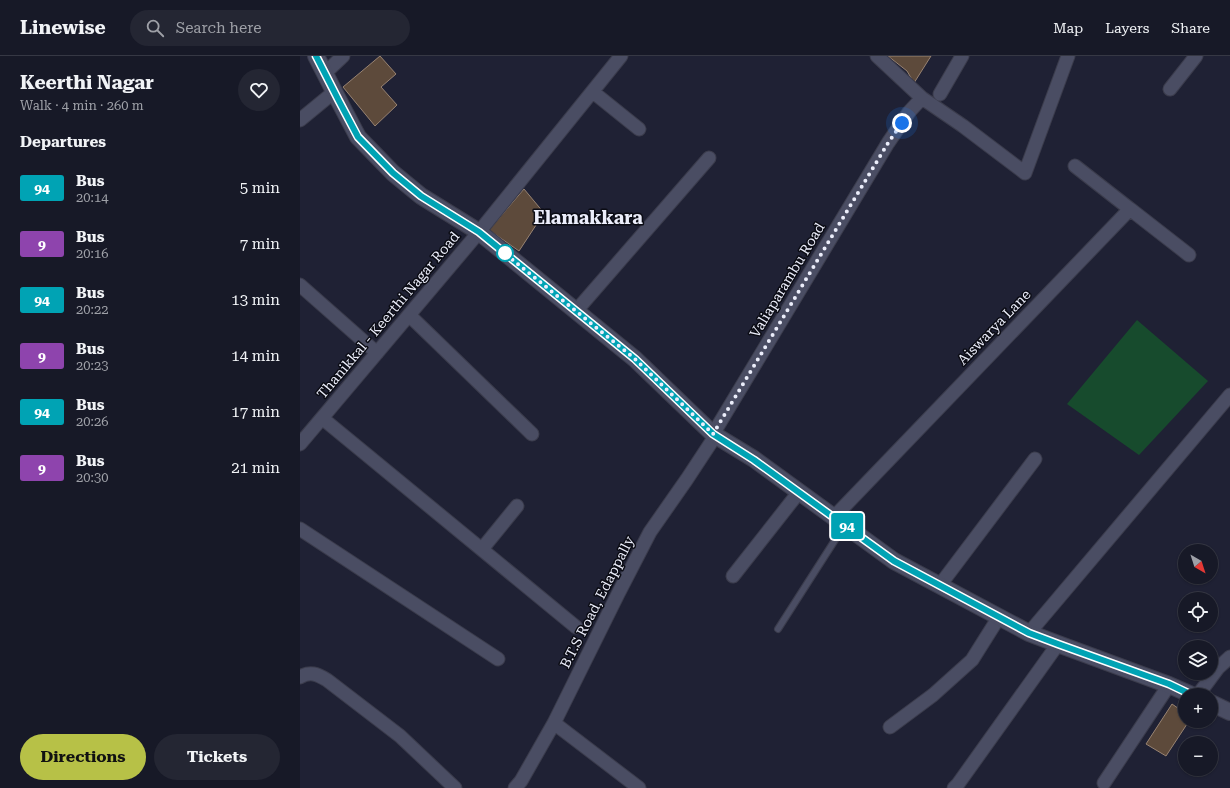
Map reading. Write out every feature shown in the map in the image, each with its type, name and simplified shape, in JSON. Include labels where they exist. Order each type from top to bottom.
[{"type":"street","points":[[316,56],[358,137],[393,173],[421,196],[479,232],[635,359],[713,434],[754,460],[894,561],[1029,633],[1178,688]]},
{"type":"street","points":[[325,72],[343,56]]},
{"type":"street","name":"Thanikkal - Keerthi Nagar Road","points":[[300,444],[479,232],[621,56]]},
{"type":"street","points":[[877,56],[922,98],[963,126],[1026,173],[1068,56]]},
{"type":"street","points":[[940,94],[962,56]]},
{"type":"street","points":[[1170,89],[1196,56]]},
{"type":"street","points":[[300,120],[334,92]]},
{"type":"street","points":[[593,92],[638,129]]},
{"type":"street","name":"Valiaparambu Road","points":[[713,434],[888,143],[909,112],[922,98]]},
{"type":"street","points":[[576,311],[709,158]]},
{"type":"street","points":[[1075,166],[1189,255]]},
{"type":"street","name":"Aiswarya Lane","points":[[839,521],[1130,209]]},
{"type":"street","points":[[300,285],[377,353]]},
{"type":"street","points":[[409,315],[532,434]]},
{"type":"street","points":[[1029,633],[1230,395]]},
{"type":"street","points":[[322,418],[576,627]]},
{"type":"street","name":"B.T.S Road, Edappally","points":[[515,788],[521,781],[554,723],[650,532],[688,479],[712,442],[713,434]]},
{"type":"street","points":[[940,585],[1035,459]]},
{"type":"street","points":[[733,576],[799,492]]},
{"type":"street","points":[[482,549],[517,506]]},
{"type":"street","points":[[300,529],[498,659]]},
{"type":"street","points":[[890,727],[933,695],[972,660],[999,617]]},
{"type":"street","points":[[959,787],[1058,644]]},
{"type":"street","points":[[1203,688],[1218,668],[1230,656]]},
{"type":"street","points":[[300,677],[308,673],[313,673],[327,680],[400,736],[455,788]]},
{"type":"street","points":[[1104,783],[1169,684]]},
{"type":"street","points":[[1218,707],[1230,712]]},
{"type":"street","points":[[554,723],[639,788]]},
{"type":"lane","points":[[778,629],[839,521]]},
{"type":"green space","points":[[1137,320],[1208,381],[1139,455],[1067,404]]},
{"type":"building","points":[[380,56],[396,74],[381,87],[397,105],[375,126],[343,87]]},
{"type":"building","points":[[888,56],[931,56],[914,83],[907,71]]},
{"type":"building","points":[[524,189],[544,213],[519,251],[489,230]]},
{"type":"building","points":[[1172,704],[1178,708],[1178,728],[1184,728],[1166,756],[1146,744]]},
{"type":"bus line","name":"94","points":[[316,56],[358,137],[393,173],[421,196],[479,232],[635,359],[713,434],[754,460],[894,561],[1029,633],[1178,688]]},
{"type":"district","name":"Elamakkara","points":[[588,218]]},
{"type":"route","points":[[505,253],[503,252],[635,359],[713,434],[888,143],[902,123]]}]
